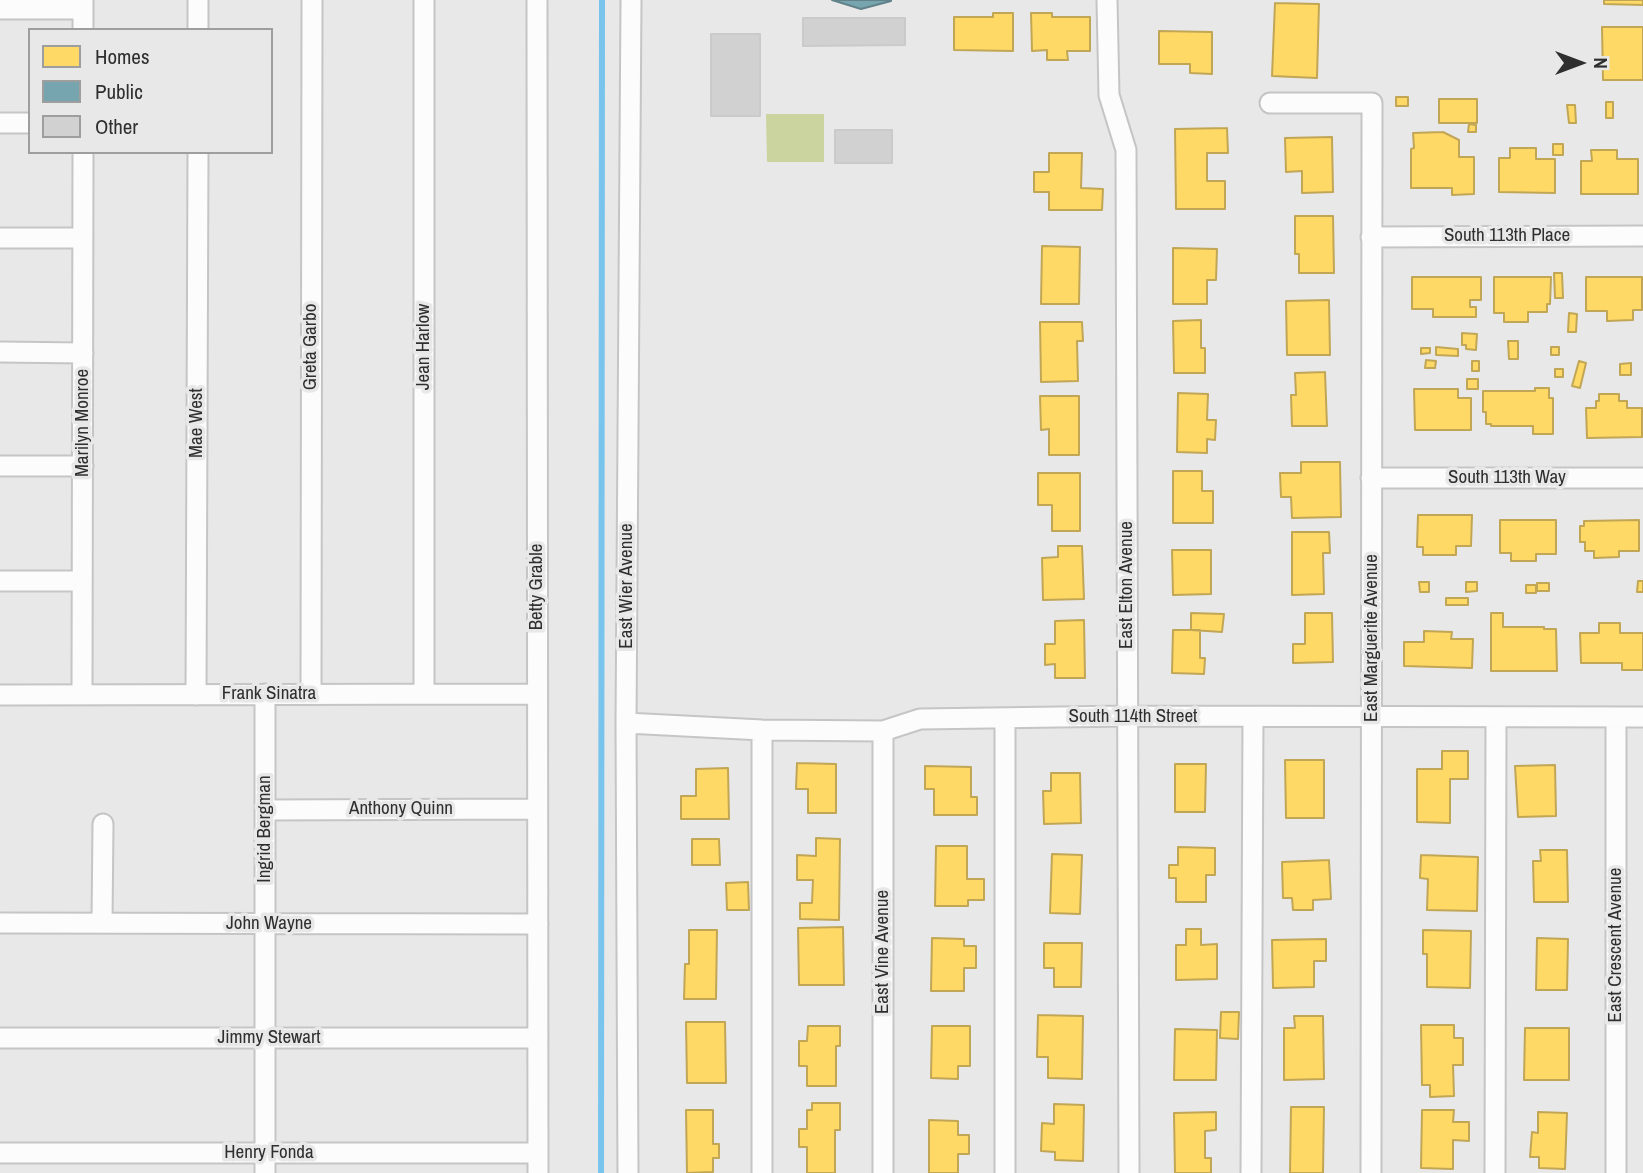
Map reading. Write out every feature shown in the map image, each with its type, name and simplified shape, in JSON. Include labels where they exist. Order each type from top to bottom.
[{"type":"street","points":[[198,0],[198,28]]},
{"type":"street","name":"Greta Garbo","points":[[311,694],[312,0]]},
{"type":"street","name":"Jean Harlow","points":[[424,0],[424,694]]},
{"type":"street","name":"Betty Grable","points":[[537,0],[538,1163]]},
{"type":"street","name":"East Wier Avenue","points":[[628,1173],[626,723],[631,0]]},
{"type":"street","name":"East Elton Avenue","points":[[1107,0],[1109,95],[1126,150],[1129,1173]]},
{"type":"street","points":[[0,9],[83,4],[83,28]]},
{"type":"street","name":"East Marguerite Avenue","points":[[1270,103],[1372,103],[1371,1173]]},
{"type":"street","points":[[0,123],[28,123]]},
{"type":"street","name":"Marilyn Monroe","points":[[82,695],[83,154]]},
{"type":"street","name":"Mae West","points":[[196,695],[198,154]]},
{"type":"street","name":"South 113th Place","points":[[1371,237],[1643,236]]},
{"type":"street","points":[[0,238],[83,238]]},
{"type":"street","points":[[0,352],[83,352]]},
{"type":"street","points":[[0,466],[83,466]]},
{"type":"street","name":"South 113th Way","points":[[1371,478],[1643,478]]},
{"type":"street","points":[[0,580],[82,580]]},
{"type":"street","name":"Ingrid Bergman","points":[[265,694],[265,1163]]},
{"type":"street","name":"Frank Sinatra","points":[[0,695],[537,694]]},
{"type":"street","name":"South 114th Street","points":[[626,723],[762,730],[883,732],[920,719],[1128,716],[1643,717]]},
{"type":"street","points":[[1251,1173],[1252,717]]},
{"type":"street","points":[[1495,1173],[1496,717]]},
{"type":"street","name":"East Crescent Avenue","points":[[1616,717],[1616,1173]]},
{"type":"street","points":[[1005,718],[1005,1173]]},
{"type":"street","points":[[762,730],[762,1173]]},
{"type":"street","name":"East Vine Avenue","points":[[883,732],[883,1173]]},
{"type":"street","name":"Anthony Quinn","points":[[265,810],[537,809]]},
{"type":"street","points":[[102,923],[103,824]]},
{"type":"street","name":"John Wayne","points":[[0,923],[538,925]]},
{"type":"street","name":"Jimmy Stewart","points":[[0,1038],[538,1038]]},
{"type":"street","name":"Henry Fonda","points":[[0,1153],[265,1163],[538,1163]]},
{"type":"green space","points":[[766,114],[824,114],[824,162],[767,162]]},
{"type":"building: Homes","points":[[1604,0],[1643,0],[1643,5],[1604,4]]},
{"type":"building: Homes","points":[[1275,3],[1319,4],[1317,78],[1272,76]]},
{"type":"building: Homes","points":[[993,13],[1013,13],[1013,51],[954,50],[954,17],[993,17]]},
{"type":"building: Homes","points":[[1031,13],[1052,13],[1052,17],[1090,17],[1090,51],[1067,51],[1068,60],[1047,60],[1047,50],[1032,51]]},
{"type":"building: Homes","points":[[1602,27],[1643,27],[1643,80],[1603,80]]},
{"type":"building: Homes","points":[[1159,31],[1212,32],[1212,74],[1190,73],[1190,64],[1159,64]]},
{"type":"building: Homes","points":[[1396,97],[1408,97],[1408,106],[1396,106]]},
{"type":"building: Homes","points":[[1439,99],[1477,99],[1477,123],[1439,123]]},
{"type":"building: Homes","points":[[1606,102],[1613,102],[1613,118],[1606,118]]},
{"type":"building: Homes","points":[[1567,105],[1575,105],[1576,123],[1569,123]]},
{"type":"building: Homes","points":[[1469,124],[1476,125],[1476,132],[1468,132]]},
{"type":"building: Homes","points":[[1227,128],[1228,153],[1207,153],[1207,181],[1225,181],[1225,209],[1176,209],[1175,129]]},
{"type":"building: Homes","points":[[1443,132],[1459,140],[1459,157],[1474,157],[1474,194],[1452,195],[1452,188],[1411,188],[1413,133]]},
{"type":"building: Homes","points":[[1332,137],[1333,192],[1302,193],[1302,171],[1286,172],[1285,138]]},
{"type":"building: Homes","points":[[1553,144],[1563,144],[1563,155],[1553,155]]},
{"type":"building: Homes","points":[[1510,148],[1536,148],[1536,159],[1555,159],[1555,193],[1499,192],[1499,158],[1510,158]]},
{"type":"building: Homes","points":[[1591,150],[1617,150],[1617,159],[1638,159],[1638,194],[1581,194],[1581,161],[1592,161]]},
{"type":"building: Homes","points":[[1049,153],[1082,153],[1081,188],[1103,189],[1102,210],[1049,210],[1049,192],[1034,192],[1034,172],[1049,172]]},
{"type":"building: Homes","points":[[1295,216],[1333,216],[1334,273],[1299,273],[1299,254],[1295,254]]},
{"type":"building: Homes","points":[[1042,246],[1080,247],[1079,304],[1041,304]]},
{"type":"building: Homes","points":[[1173,248],[1217,249],[1216,280],[1207,280],[1207,304],[1173,304]]},
{"type":"building: Homes","points":[[1554,273],[1562,273],[1563,298],[1555,298]]},
{"type":"building: Homes","points":[[1412,277],[1481,277],[1481,300],[1470,300],[1470,307],[1476,307],[1476,317],[1433,317],[1433,309],[1412,309]]},
{"type":"building: Homes","points":[[1494,277],[1551,277],[1547,312],[1528,312],[1528,322],[1504,322],[1504,313],[1494,313]]},
{"type":"building: Homes","points":[[1586,277],[1642,277],[1642,310],[1633,310],[1633,320],[1607,321],[1607,311],[1586,311]]},
{"type":"building: Homes","points":[[1329,300],[1330,355],[1287,355],[1286,301]]},
{"type":"building: Homes","points":[[1569,313],[1577,314],[1576,332],[1568,332]]},
{"type":"building: Homes","points":[[1201,320],[1201,348],[1205,348],[1205,373],[1174,373],[1173,321]]},
{"type":"building: Homes","points":[[1040,322],[1082,322],[1083,341],[1077,341],[1078,381],[1041,382]]},
{"type":"building: Homes","points":[[1462,333],[1477,334],[1476,350],[1466,349],[1466,345],[1462,345]]},
{"type":"building: Homes","points":[[1508,341],[1518,341],[1518,359],[1509,359]]},
{"type":"building: Homes","points":[[1436,347],[1458,349],[1458,356],[1436,355]]},
{"type":"building: Homes","points":[[1551,347],[1559,347],[1559,355],[1551,355]]},
{"type":"building: Homes","points":[[1421,348],[1430,348],[1430,353],[1421,354]]},
{"type":"building: Homes","points":[[1426,360],[1436,361],[1435,368],[1425,368]]},
{"type":"building: Homes","points":[[1472,361],[1479,361],[1479,371],[1472,371]]},
{"type":"building: Homes","points":[[1579,361],[1586,363],[1580,388],[1572,386]]},
{"type":"building: Homes","points":[[1631,363],[1631,375],[1620,375],[1620,364]]},
{"type":"building: Homes","points":[[1555,369],[1563,369],[1563,377],[1555,377]]},
{"type":"building: Homes","points":[[1325,372],[1327,426],[1292,426],[1291,395],[1296,395],[1295,373]]},
{"type":"building: Homes","points":[[1467,379],[1478,379],[1478,389],[1467,389]]},
{"type":"building: Homes","points":[[1535,388],[1549,388],[1549,398],[1553,398],[1553,434],[1533,434],[1533,426],[1486,424],[1483,391],[1535,391]]},
{"type":"building: Homes","points":[[1414,389],[1458,389],[1458,398],[1471,398],[1471,430],[1415,430]]},
{"type":"building: Homes","points":[[1178,393],[1208,394],[1207,420],[1216,420],[1215,440],[1207,439],[1207,453],[1177,452]]},
{"type":"building: Homes","points":[[1599,394],[1619,394],[1619,401],[1627,401],[1627,408],[1642,408],[1642,437],[1587,438],[1586,408],[1596,408]]},
{"type":"building: Homes","points":[[1040,396],[1079,396],[1079,455],[1049,455],[1049,429],[1041,430]]},
{"type":"building: Homes","points":[[1301,462],[1340,462],[1341,517],[1292,518],[1291,497],[1281,497],[1280,473],[1301,473]]},
{"type":"building: Homes","points":[[1173,471],[1202,471],[1202,491],[1213,491],[1213,523],[1173,523]]},
{"type":"building: Homes","points":[[1038,473],[1080,473],[1080,531],[1052,531],[1052,505],[1038,505]]},
{"type":"building: Homes","points":[[1418,515],[1472,515],[1471,546],[1456,546],[1456,555],[1423,555],[1423,547],[1417,547]]},
{"type":"building: Homes","points":[[1500,520],[1556,520],[1556,554],[1536,554],[1536,561],[1511,561],[1511,553],[1500,553]]},
{"type":"building: Homes","points":[[1639,520],[1639,551],[1619,551],[1619,557],[1594,558],[1594,551],[1585,551],[1585,542],[1580,542],[1580,526],[1584,526],[1584,521]]},
{"type":"building: Homes","points":[[1292,532],[1329,532],[1330,553],[1323,553],[1324,594],[1292,595]]},
{"type":"building: Homes","points":[[1058,546],[1082,546],[1084,599],[1043,600],[1042,558],[1058,557]]},
{"type":"building: Homes","points":[[1172,550],[1211,550],[1211,594],[1173,595]]},
{"type":"building: Homes","points":[[1638,581],[1643,581],[1643,592],[1637,592]]},
{"type":"building: Homes","points":[[1419,582],[1429,582],[1429,592],[1420,592]]},
{"type":"building: Homes","points":[[1466,582],[1477,582],[1477,591],[1466,592]]},
{"type":"building: Homes","points":[[1537,583],[1549,583],[1549,591],[1537,591]]},
{"type":"building: Homes","points":[[1526,585],[1536,585],[1536,593],[1526,593]]},
{"type":"building: Homes","points":[[1446,598],[1468,598],[1468,605],[1446,605]]},
{"type":"building: Homes","points":[[1191,613],[1224,614],[1222,632],[1191,630]]},
{"type":"building: Homes","points":[[1305,613],[1332,613],[1333,662],[1293,663],[1293,644],[1305,644]]},
{"type":"building: Homes","points":[[1491,613],[1503,613],[1503,627],[1556,629],[1557,671],[1491,671]]},
{"type":"building: Homes","points":[[1084,620],[1085,678],[1055,678],[1055,664],[1045,665],[1045,644],[1055,644],[1055,621]]},
{"type":"building: Homes","points":[[1599,623],[1620,623],[1620,633],[1643,633],[1643,670],[1622,670],[1622,663],[1581,663],[1580,633],[1599,633]]},
{"type":"building: Homes","points":[[1173,630],[1200,630],[1200,658],[1205,658],[1204,674],[1172,673]]},
{"type":"building: Homes","points":[[1424,631],[1452,632],[1451,639],[1473,639],[1472,668],[1404,666],[1404,642],[1424,642]]},
{"type":"building: Homes","points":[[1442,751],[1468,751],[1468,779],[1450,779],[1450,823],[1417,822],[1417,769],[1442,769]]},
{"type":"building: Homes","points":[[1285,760],[1324,760],[1324,818],[1286,818]]},
{"type":"building: Homes","points":[[797,763],[836,764],[836,813],[808,813],[808,789],[796,789]]},
{"type":"building: Homes","points":[[1175,764],[1206,764],[1205,812],[1175,812]]},
{"type":"building: Homes","points":[[1555,765],[1556,816],[1518,817],[1515,766]]},
{"type":"building: Homes","points":[[925,766],[971,767],[971,797],[977,797],[977,815],[934,815],[934,789],[925,789]]},
{"type":"building: Homes","points":[[728,768],[729,819],[681,819],[681,796],[696,796],[696,769]]},
{"type":"building: Homes","points":[[1051,773],[1080,773],[1081,823],[1044,824],[1043,791],[1051,791]]},
{"type":"building: Homes","points":[[816,838],[840,839],[839,920],[800,919],[800,903],[812,903],[813,880],[797,880],[797,855],[816,856]]},
{"type":"building: Homes","points":[[692,839],[719,839],[720,865],[692,865]]},
{"type":"building: Homes","points":[[936,846],[967,846],[967,879],[984,879],[984,900],[968,900],[968,906],[935,906]]},
{"type":"building: Homes","points":[[1178,847],[1215,848],[1215,875],[1206,875],[1206,902],[1176,902],[1176,878],[1169,878],[1169,865],[1178,865]]},
{"type":"building: Homes","points":[[1540,850],[1567,850],[1568,902],[1534,902],[1533,861],[1541,861]]},
{"type":"building: Homes","points":[[1052,854],[1082,855],[1080,914],[1050,913]]},
{"type":"building: Homes","points":[[1421,855],[1478,857],[1477,911],[1427,910],[1428,879],[1420,878]]},
{"type":"building: Homes","points":[[1329,860],[1331,899],[1313,900],[1313,910],[1293,910],[1292,898],[1283,898],[1282,862]]},
{"type":"building: Homes","points":[[748,882],[749,910],[727,910],[726,883]]},
{"type":"building: Homes","points":[[843,927],[844,985],[799,985],[798,928]]},
{"type":"building: Homes","points":[[1186,929],[1201,929],[1201,945],[1217,944],[1217,979],[1176,980],[1176,945],[1186,945]]},
{"type":"building: Homes","points":[[689,930],[717,930],[716,999],[684,999],[685,964],[689,964]]},
{"type":"building: Homes","points":[[1423,930],[1471,931],[1470,988],[1427,987],[1427,954],[1423,954]]},
{"type":"building: Homes","points":[[932,938],[964,939],[964,946],[976,946],[976,968],[964,968],[964,991],[931,991]]},
{"type":"building: Homes","points":[[1537,938],[1568,939],[1567,990],[1536,990]]},
{"type":"building: Homes","points":[[1326,939],[1326,961],[1314,961],[1314,987],[1273,988],[1272,940]]},
{"type":"building: Homes","points":[[1044,943],[1082,943],[1081,987],[1054,987],[1054,968],[1044,968]]},
{"type":"building: Homes","points":[[1221,1012],[1239,1012],[1238,1039],[1220,1038]]},
{"type":"building: Homes","points":[[1038,1015],[1083,1016],[1082,1079],[1048,1078],[1048,1057],[1037,1057]]},
{"type":"building: Homes","points":[[1294,1016],[1323,1016],[1324,1079],[1284,1080],[1284,1028],[1295,1028]]},
{"type":"building: Homes","points":[[686,1022],[725,1022],[726,1083],[687,1083]]},
{"type":"building: Homes","points":[[1421,1025],[1454,1025],[1454,1038],[1463,1038],[1463,1065],[1453,1065],[1454,1096],[1430,1097],[1430,1085],[1422,1085]]},
{"type":"building: Homes","points":[[808,1026],[840,1026],[840,1046],[836,1046],[836,1086],[807,1086],[807,1066],[799,1066],[799,1041],[807,1041]]},
{"type":"building: Homes","points":[[932,1026],[970,1026],[970,1066],[958,1066],[958,1079],[931,1078]]},
{"type":"building: Homes","points":[[1525,1028],[1569,1028],[1569,1080],[1524,1080]]},
{"type":"building: Homes","points":[[1175,1029],[1217,1030],[1216,1080],[1174,1080]]},
{"type":"building: Homes","points":[[812,1103],[840,1103],[840,1130],[835,1130],[835,1173],[807,1173],[807,1147],[799,1147],[799,1129],[807,1129],[807,1110],[812,1110]]},
{"type":"building: Homes","points":[[1054,1104],[1084,1105],[1083,1161],[1055,1160],[1055,1152],[1041,1151],[1042,1123],[1054,1124]]},
{"type":"building: Homes","points":[[1291,1107],[1324,1107],[1323,1173],[1290,1173]]},
{"type":"building: Homes","points":[[686,1110],[713,1110],[713,1144],[719,1144],[719,1158],[713,1158],[713,1172],[687,1173]]},
{"type":"building: Homes","points":[[1422,1110],[1454,1110],[1453,1122],[1469,1122],[1469,1141],[1453,1140],[1453,1169],[1421,1168]]},
{"type":"building: Homes","points":[[1216,1112],[1216,1130],[1205,1131],[1205,1158],[1211,1158],[1211,1173],[1175,1173],[1174,1113]]},
{"type":"building: Homes","points":[[1538,1112],[1567,1113],[1565,1169],[1539,1168],[1539,1157],[1530,1157],[1532,1132],[1538,1133]]},
{"type":"building: Homes","points":[[929,1120],[958,1121],[958,1135],[969,1135],[969,1154],[958,1154],[958,1173],[929,1173]]},
{"type":"building: Public","points":[[832,0],[891,0],[891,1],[861,9]]},
{"type":"building: Other","points":[[803,18],[905,18],[905,45],[803,46]]},
{"type":"building: Other","points":[[711,34],[760,34],[760,116],[711,116]]},
{"type":"building: Other","points":[[835,130],[892,130],[892,163],[835,163]]},
{"type":"waterway","points":[[601,1173],[602,0]]}]
